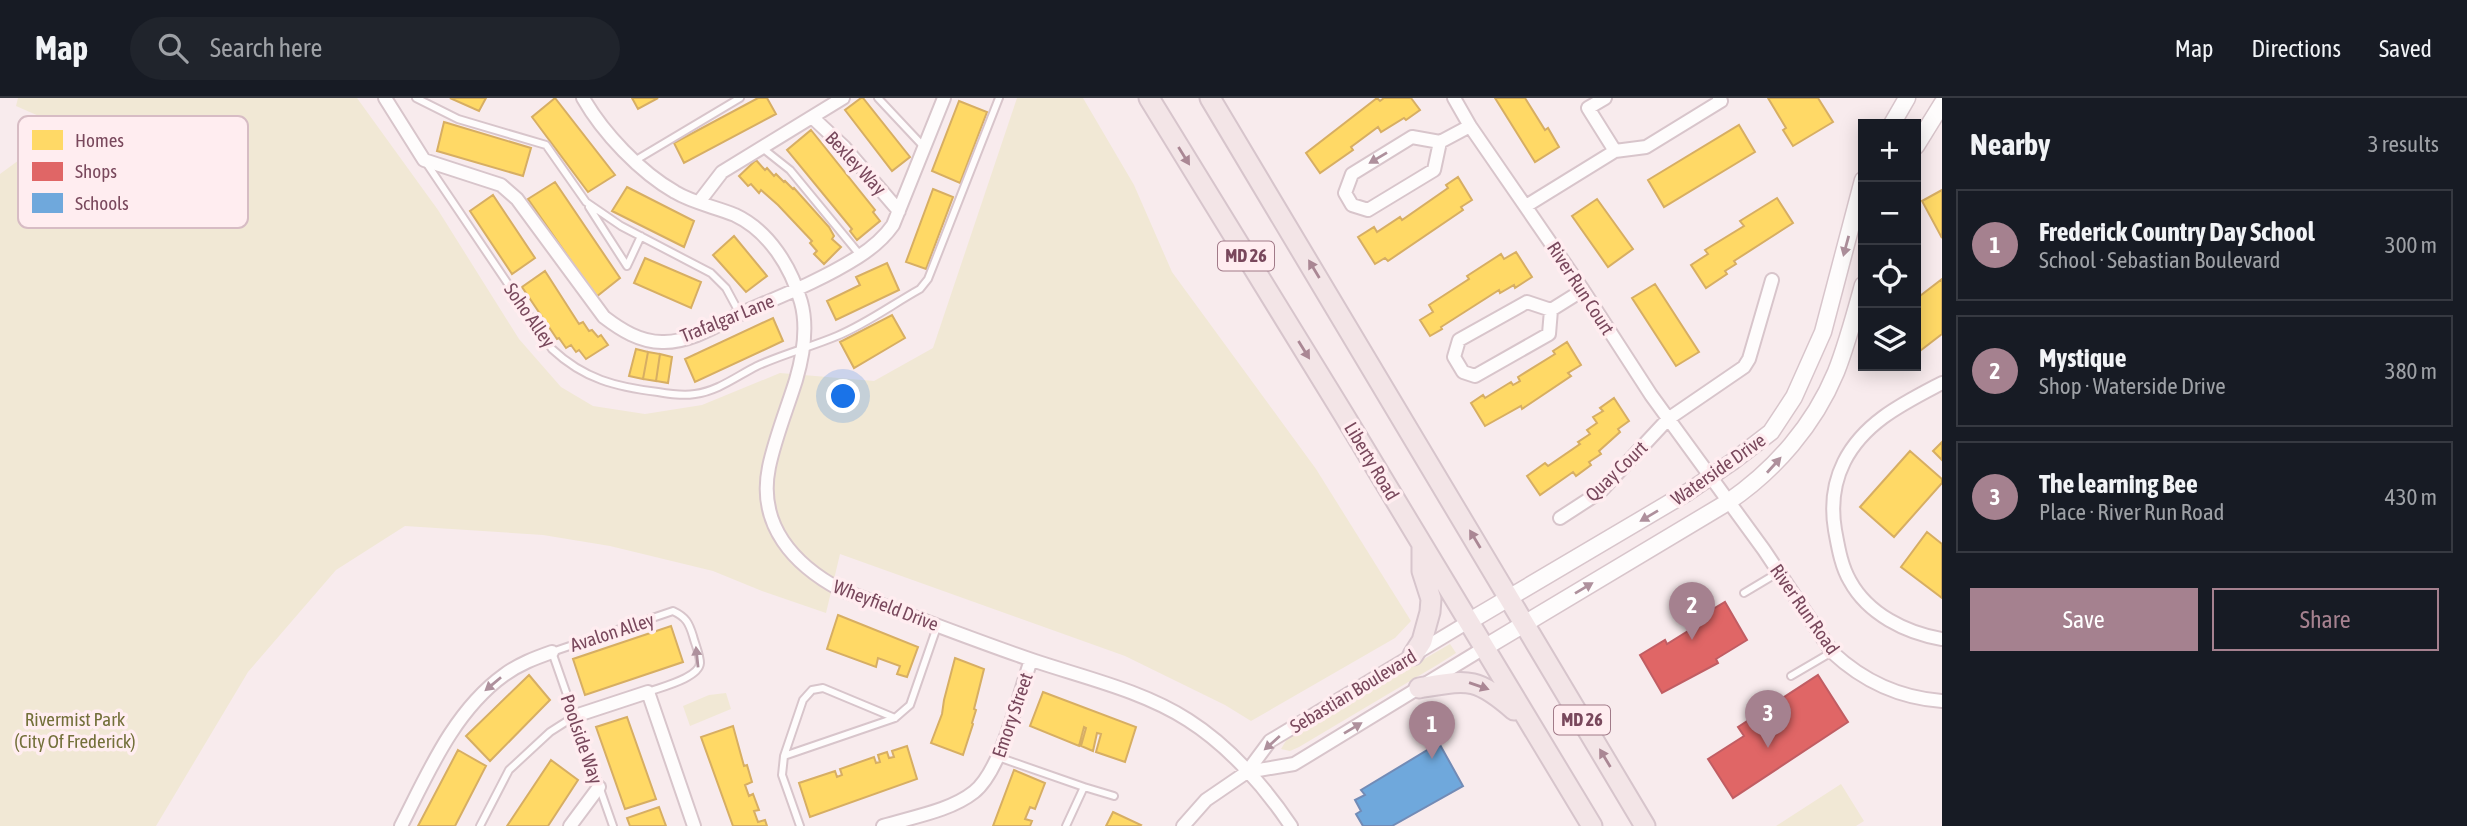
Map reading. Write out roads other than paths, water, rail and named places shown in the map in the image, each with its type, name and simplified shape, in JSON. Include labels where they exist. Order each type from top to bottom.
[{"type":"main road","name":"Liberty Road","points":[[1149,98],[1592,826]]},
{"type":"main road","name":"MD 26","points":[[1210,98],[1645,826]]},
{"type":"main road","points":[[1413,655],[1422,641],[1430,612],[1431,599],[1422,571],[1422,545]]},
{"type":"main road","points":[[1419,688],[1452,682],[1483,685],[1528,722]]},
{"type":"street","points":[[384,98],[424,160]]},
{"type":"street","name":"Wheyfield Drive","points":[[583,98],[614,141],[658,181],[676,193],[737,216],[755,228],[786,264],[802,305],[804,347],[768,470],[768,494],[773,524],[781,541],[800,563],[816,577],[841,590],[1031,660],[1135,694],[1188,720],[1213,739],[1247,772],[1292,826]]},
{"type":"street","points":[[699,202],[722,172],[843,98]]},
{"type":"street","name":"Trafalgar Lane","points":[[424,160],[501,185],[517,199],[604,317],[620,330],[642,339],[663,343],[694,336],[821,278],[884,237],[899,211],[944,98]]},
{"type":"street","name":"River Run Court","points":[[1454,98],[1470,126],[1710,478]]},
{"type":"street","points":[[1605,98],[1588,108],[1615,151]]},
{"type":"street","points":[[1526,206],[1615,151],[1646,147],[1721,102],[1719,98]]},
{"type":"street","points":[[1895,119],[1907,98]]},
{"type":"street","points":[[1921,138],[1942,104]]},
{"type":"street","name":"Bexley Way","points":[[812,117],[844,147],[899,211]]},
{"type":"street","points":[[1440,142],[1434,170],[1368,210],[1352,205],[1345,193],[1352,174],[1412,137],[1440,142],[1470,126]]},
{"type":"street","name":"Waterside Drive","points":[[1468,622],[1710,478],[1771,432],[1794,397],[1823,332],[1862,182]]},
{"type":"street","name":"Quay Court","points":[[1560,518],[1600,492],[1668,419],[1744,367],[1749,359],[1772,280]]},
{"type":"street","points":[[1551,310],[1583,290]]},
{"type":"street","points":[[1527,302],[1551,310],[1549,334],[1475,376],[1463,372],[1454,357],[1459,340],[1527,302]]},
{"type":"street","name":"Waterside Drive","points":[[1484,648],[1728,502],[1764,475],[1796,439],[1820,405],[1842,355],[1858,302]]},
{"type":"street","points":[[1942,383],[1893,408],[1869,428],[1844,461],[1834,489],[1832,513],[1838,547],[1850,581],[1871,607],[1892,622],[1924,636],[1942,639]]},
{"type":"street","name":"River Run Road","points":[[1710,478],[1779,572],[1832,652],[1847,665],[1884,687],[1907,695],[1942,701]]},
{"type":"street","name":"Sebastian Boulevard","points":[[1183,826],[1206,800],[1247,772],[1270,741],[1468,622]]},
{"type":"street","name":"Sebastian Boulevard","points":[[1247,772],[1294,764],[1484,648]]},
{"type":"street","points":[[401,826],[431,766],[484,692],[523,663],[552,652]]},
{"type":"street","name":"Emory Street","points":[[883,826],[962,800],[975,791],[998,757],[1031,660]]},
{"type":"street","points":[[575,716],[648,692],[694,826]]},
{"type":"street","points":[[570,826],[599,787]]},
{"type":"lane","points":[[416,98],[458,119],[546,145],[627,266],[641,236]]},
{"type":"lane","points":[[636,160],[740,98]]},
{"type":"lane","points":[[878,98],[925,147]]},
{"type":"lane","name":"Soho Alley","points":[[424,160],[552,349],[568,364],[587,375],[628,388],[683,395],[697,394],[713,390],[758,366],[838,335],[920,289],[928,279],[999,98]]},
{"type":"lane","points":[[761,148],[790,170],[860,255]]},
{"type":"lane","points":[[586,202],[641,236],[710,273],[726,288],[740,314]]},
{"type":"lane","points":[[1744,593],[1779,572]]},
{"type":"lane","name":"Avalon Alley","points":[[552,652],[673,611],[684,616],[690,626],[700,661],[699,669],[692,676],[648,692]]},
{"type":"lane","points":[[785,756],[895,718],[910,705],[938,624]]},
{"type":"lane","name":"Poolside Way","points":[[552,652],[613,826]]},
{"type":"lane","points":[[1791,676],[1832,652]]},
{"type":"lane","points":[[800,826],[782,775],[785,756],[803,700],[812,690],[823,688],[895,718]]},
{"type":"lane","points":[[480,826],[509,770],[550,732],[575,716]]},
{"type":"lane","points":[[998,757],[1114,796]]},
{"type":"lane","points":[[1066,826],[1084,788]]},
{"type":"place","name":"Mystique","points":[[1692,640]]},
{"type":"place","name":"The learning Bee","points":[[1768,748]]},
{"type":"place","name":"Frederick Country Day School","points":[[1432,759]]},
{"type":"park label","name":"Rivermist Park (City Of Frederick)","points":[[75,730]]}]
